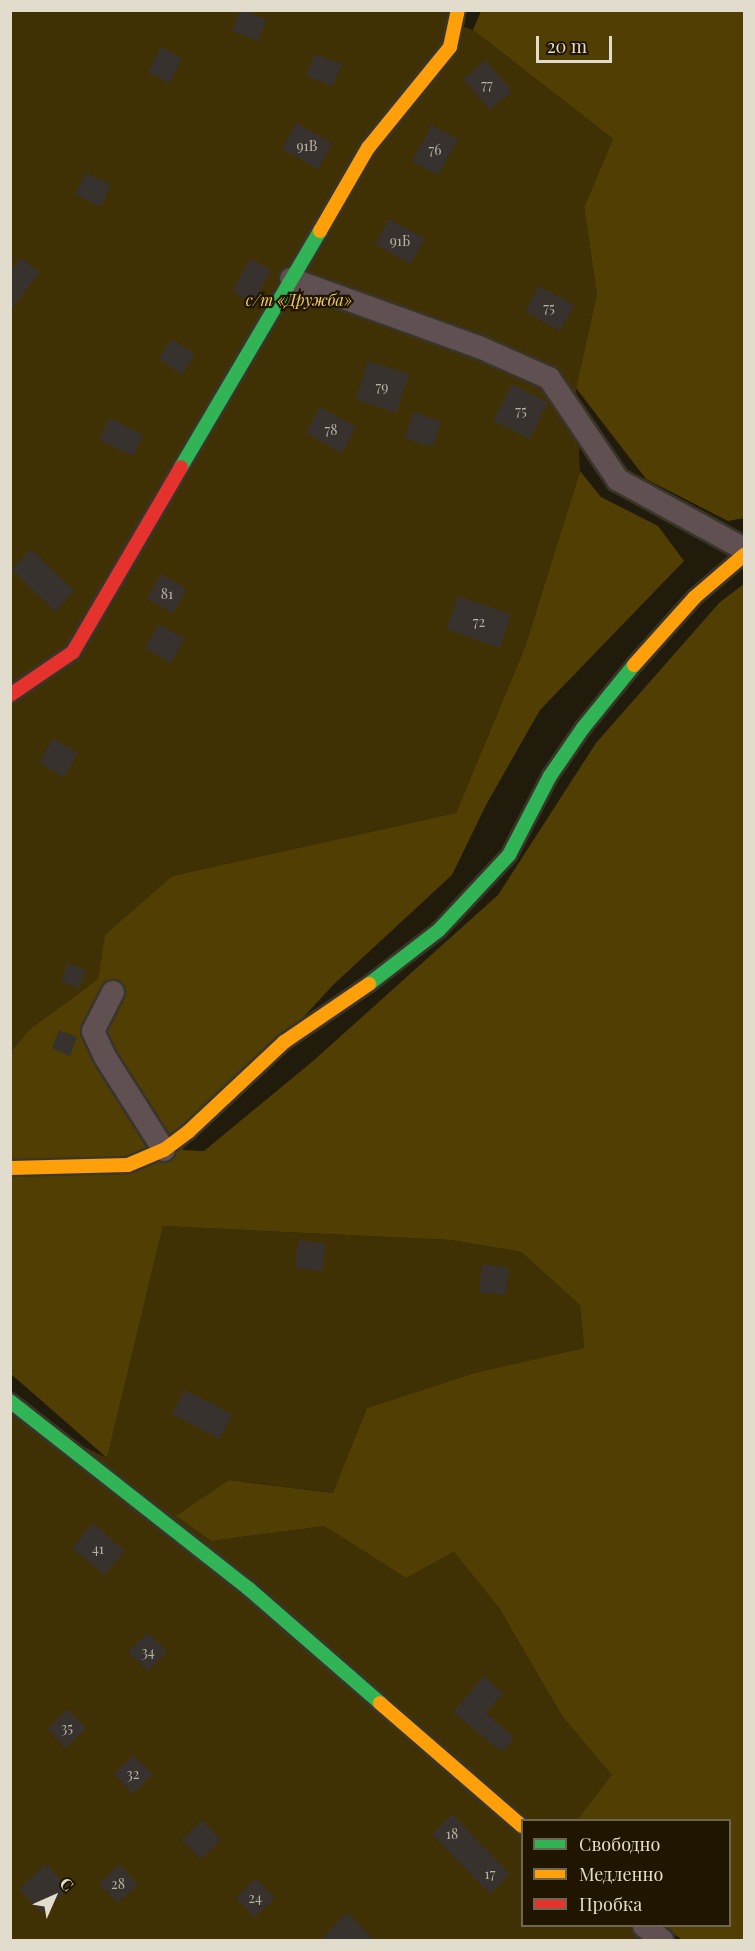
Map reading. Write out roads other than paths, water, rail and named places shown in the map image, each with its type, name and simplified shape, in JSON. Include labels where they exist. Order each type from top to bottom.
[{"type":"street","points":[[10,695],[73,652],[368,148],[450,46],[458,10]]},
{"type":"street","points":[[291,279],[479,347],[549,378],[618,480],[744,549]]},
{"type":"street","points":[[10,1168],[128,1165],[164,1150],[189,1131],[284,1042],[356,994],[439,930],[509,855],[550,776],[583,728],[631,667],[696,597],[744,555]]},
{"type":"street","points":[[113,992],[93,1031],[105,1057],[164,1150]]},
{"type":"street","points":[[10,1401],[249,1589],[521,1825]]},
{"type":"street","points":[[645,1927],[662,1941]]},
{"type":"park label","name":"с/т «Дружба»","points":[[299,300]]}]
